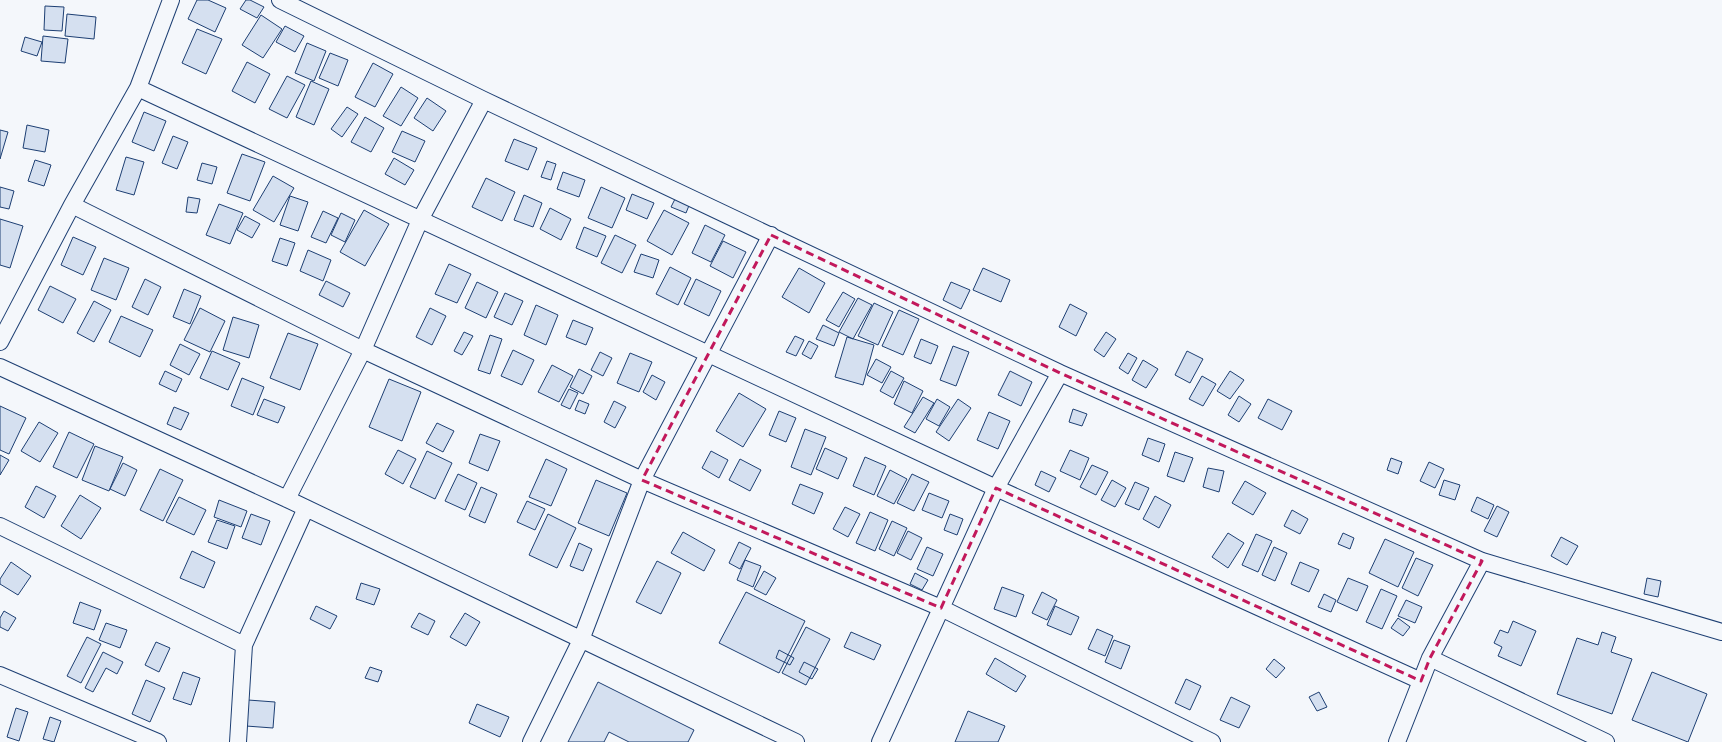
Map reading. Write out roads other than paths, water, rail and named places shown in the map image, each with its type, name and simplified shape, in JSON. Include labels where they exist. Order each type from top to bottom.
[{"type":"street","points":[[0,342],[72,205],[138,88],[171,0]]},
{"type":"street","points":[[280,0],[484,100],[1060,373],[1482,561],[1722,632]]},
{"type":"street","points":[[138,88],[996,488],[1421,681]]},
{"type":"street","points":[[286,499],[363,350],[420,220],[484,100]]},
{"type":"street","points":[[72,205],[363,350],[642,480],[941,608],[1212,742]]},
{"type":"street","points":[[531,742],[581,640],[642,480],[771,235]]},
{"type":"street","points":[[0,367],[306,508],[796,742]]},
{"type":"street","points":[[880,742],[996,488],[1060,373]]},
{"type":"street","points":[[238,742],[244,645],[306,508]]},
{"type":"street","points":[[0,526],[244,645]]},
{"type":"street","points":[[1397,742],[1430,658],[1482,561]]},
{"type":"street","points":[[1430,658],[1606,742]]},
{"type":"street","points":[[0,675],[158,742]]}]
